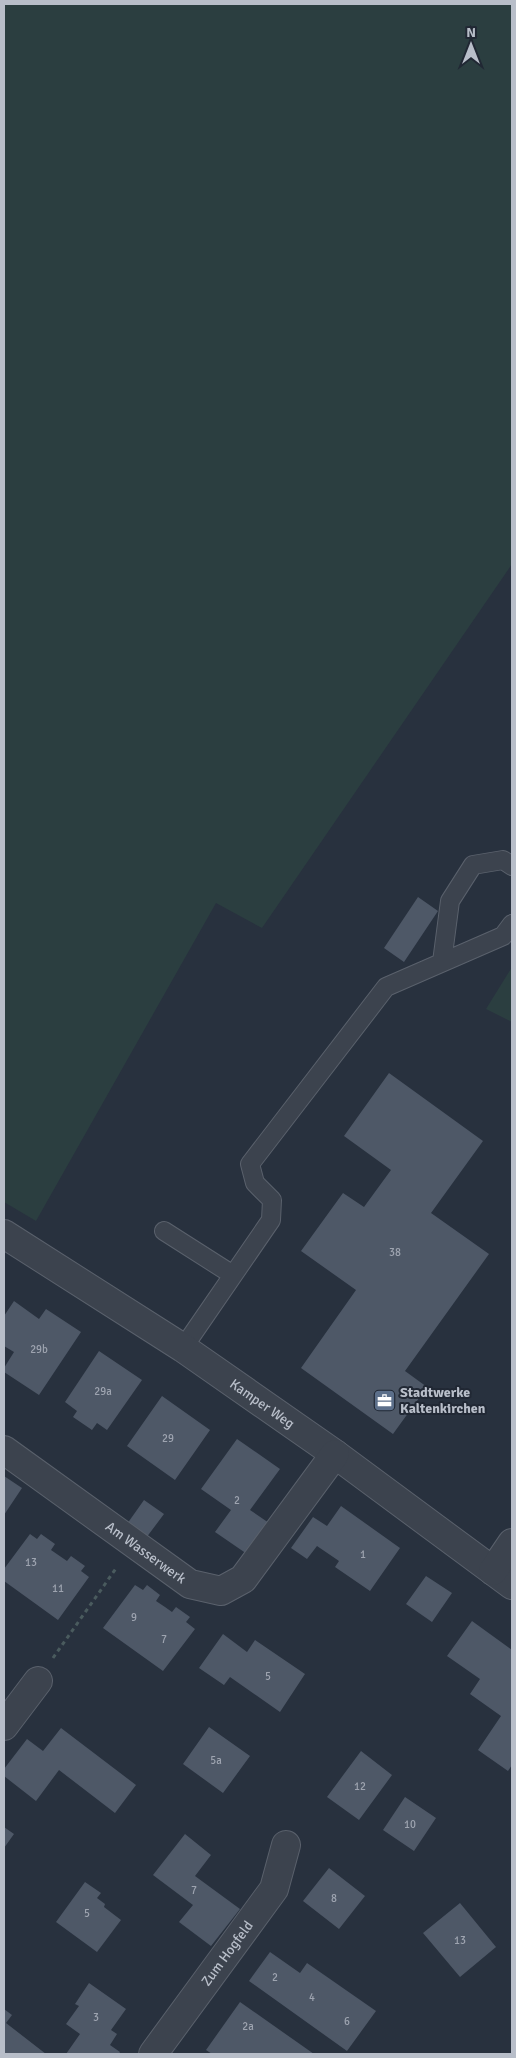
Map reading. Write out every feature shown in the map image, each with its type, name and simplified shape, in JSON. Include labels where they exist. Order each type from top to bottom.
[{"type":"street","name":"Kamper Weg","points":[[4,1234],[183,1348],[335,1454],[503,1578]]},
{"type":"street","name":"Am Wasserwerk","points":[[4,1450],[190,1584],[221,1591],[243,1579],[335,1454]]},
{"type":"street","points":[[503,1578],[512,1543]]},
{"type":"street","points":[[4,1726],[38,1681]]},
{"type":"street","name":"Zum Hogfeld","points":[[153,2054],[274,1889],[286,1845]]},
{"type":"lane","points":[[442,962],[450,901],[473,865],[503,860],[512,866]]},
{"type":"lane","points":[[183,1348],[271,1220],[272,1200],[255,1183],[250,1164],[386,987],[503,936],[512,924]]},
{"type":"lane","points":[[164,1232],[233,1275]]},
{"type":"path","points":[[38,1681],[133,1544]]},
{"type":"shaded area","points":[[4,4],[512,4],[512,564],[262,928],[216,903],[36,1221],[4,1202]]},
{"type":"shaded area","points":[[512,967],[512,1022],[486,1009]]},
{"type":"building","points":[[418,897],[438,911],[404,962],[384,948]]},
{"type":"building","points":[[389,1073],[483,1141],[431,1213],[489,1254],[405,1371],[427,1387],[393,1434],[301,1368],[356,1290],[301,1251],[343,1193],[364,1207],[391,1170],[344,1136]]},
{"type":"building","points":[[14,1301],[39,1319],[46,1309],[81,1332],[39,1395],[4,1372],[4,1368],[14,1352],[4,1346],[4,1316]]},
{"type":"building","points":[[99,1351],[142,1380],[107,1430],[97,1423],[92,1430],[73,1417],[77,1411],[65,1402]]},
{"type":"building","points":[[162,1396],[210,1430],[175,1480],[127,1446]]},
{"type":"building","points":[[237,1439],[280,1469],[250,1510],[269,1523],[247,1554],[215,1532],[231,1510],[201,1489]]},
{"type":"building","points":[[4,1476],[22,1488],[4,1515]]},
{"type":"building","points":[[144,1500],[164,1514],[146,1538],[127,1524]]},
{"type":"building","points":[[341,1506],[400,1548],[370,1591],[335,1567],[339,1561],[317,1546],[307,1559],[291,1548],[313,1517],[327,1526]]},
{"type":"building","points":[[30,1534],[37,1539],[41,1534],[55,1544],[51,1550],[67,1561],[71,1556],[85,1566],[81,1571],[89,1577],[58,1620],[4,1581],[4,1569]]},
{"type":"building","points":[[426,1576],[452,1593],[432,1622],[406,1604]]},
{"type":"building","points":[[135,1585],[143,1590],[147,1585],[160,1595],[156,1601],[172,1612],[176,1607],[190,1617],[186,1622],[195,1629],[163,1671],[103,1628]]},
{"type":"building","points":[[472,1621],[512,1650],[512,1765],[508,1771],[478,1750],[501,1716],[470,1694],[480,1679],[447,1656]]},
{"type":"building","points":[[223,1634],[247,1652],[255,1640],[305,1674],[280,1712],[230,1677],[224,1685],[199,1668]]},
{"type":"building","points":[[209,1727],[250,1756],[223,1793],[183,1764]]},
{"type":"building","points":[[61,1728],[136,1785],[115,1813],[59,1770],[36,1801],[4,1776],[4,1769],[27,1739],[43,1751]]},
{"type":"building","points":[[361,1751],[392,1775],[359,1820],[327,1797]]},
{"type":"building","points":[[405,1797],[436,1818],[414,1851],[383,1830]]},
{"type":"building","points":[[4,1827],[14,1834],[4,1848]]},
{"type":"building","points":[[185,1834],[211,1855],[195,1876],[240,1909],[211,1946],[179,1922],[193,1905],[153,1875]]},
{"type":"building","points":[[329,1868],[365,1896],[339,1929],[303,1901]]},
{"type":"building","points":[[85,1882],[101,1893],[97,1898],[105,1904],[104,1907],[121,1920],[97,1952],[56,1922]]},
{"type":"building","points":[[460,1903],[496,1947],[460,1977],[423,1933]]},
{"type":"building","points":[[270,1952],[300,1973],[307,1963],[376,2011],[347,2051],[249,1981]]},
{"type":"building","points":[[89,1983],[126,2009],[111,2030],[117,2034],[110,2045],[120,2052],[119,2054],[66,2054],[80,2034],[66,2024],[79,2006],[75,2004]]},
{"type":"building","points":[[240,2002],[314,2054],[212,2054],[206,2050]]},
{"type":"building","points":[[4,2009],[12,2015],[6,2023],[46,2054],[4,2054]]},
{"type":"place","name":"Stadtwerke Kaltenkirchen","points":[[384,1400]]}]
